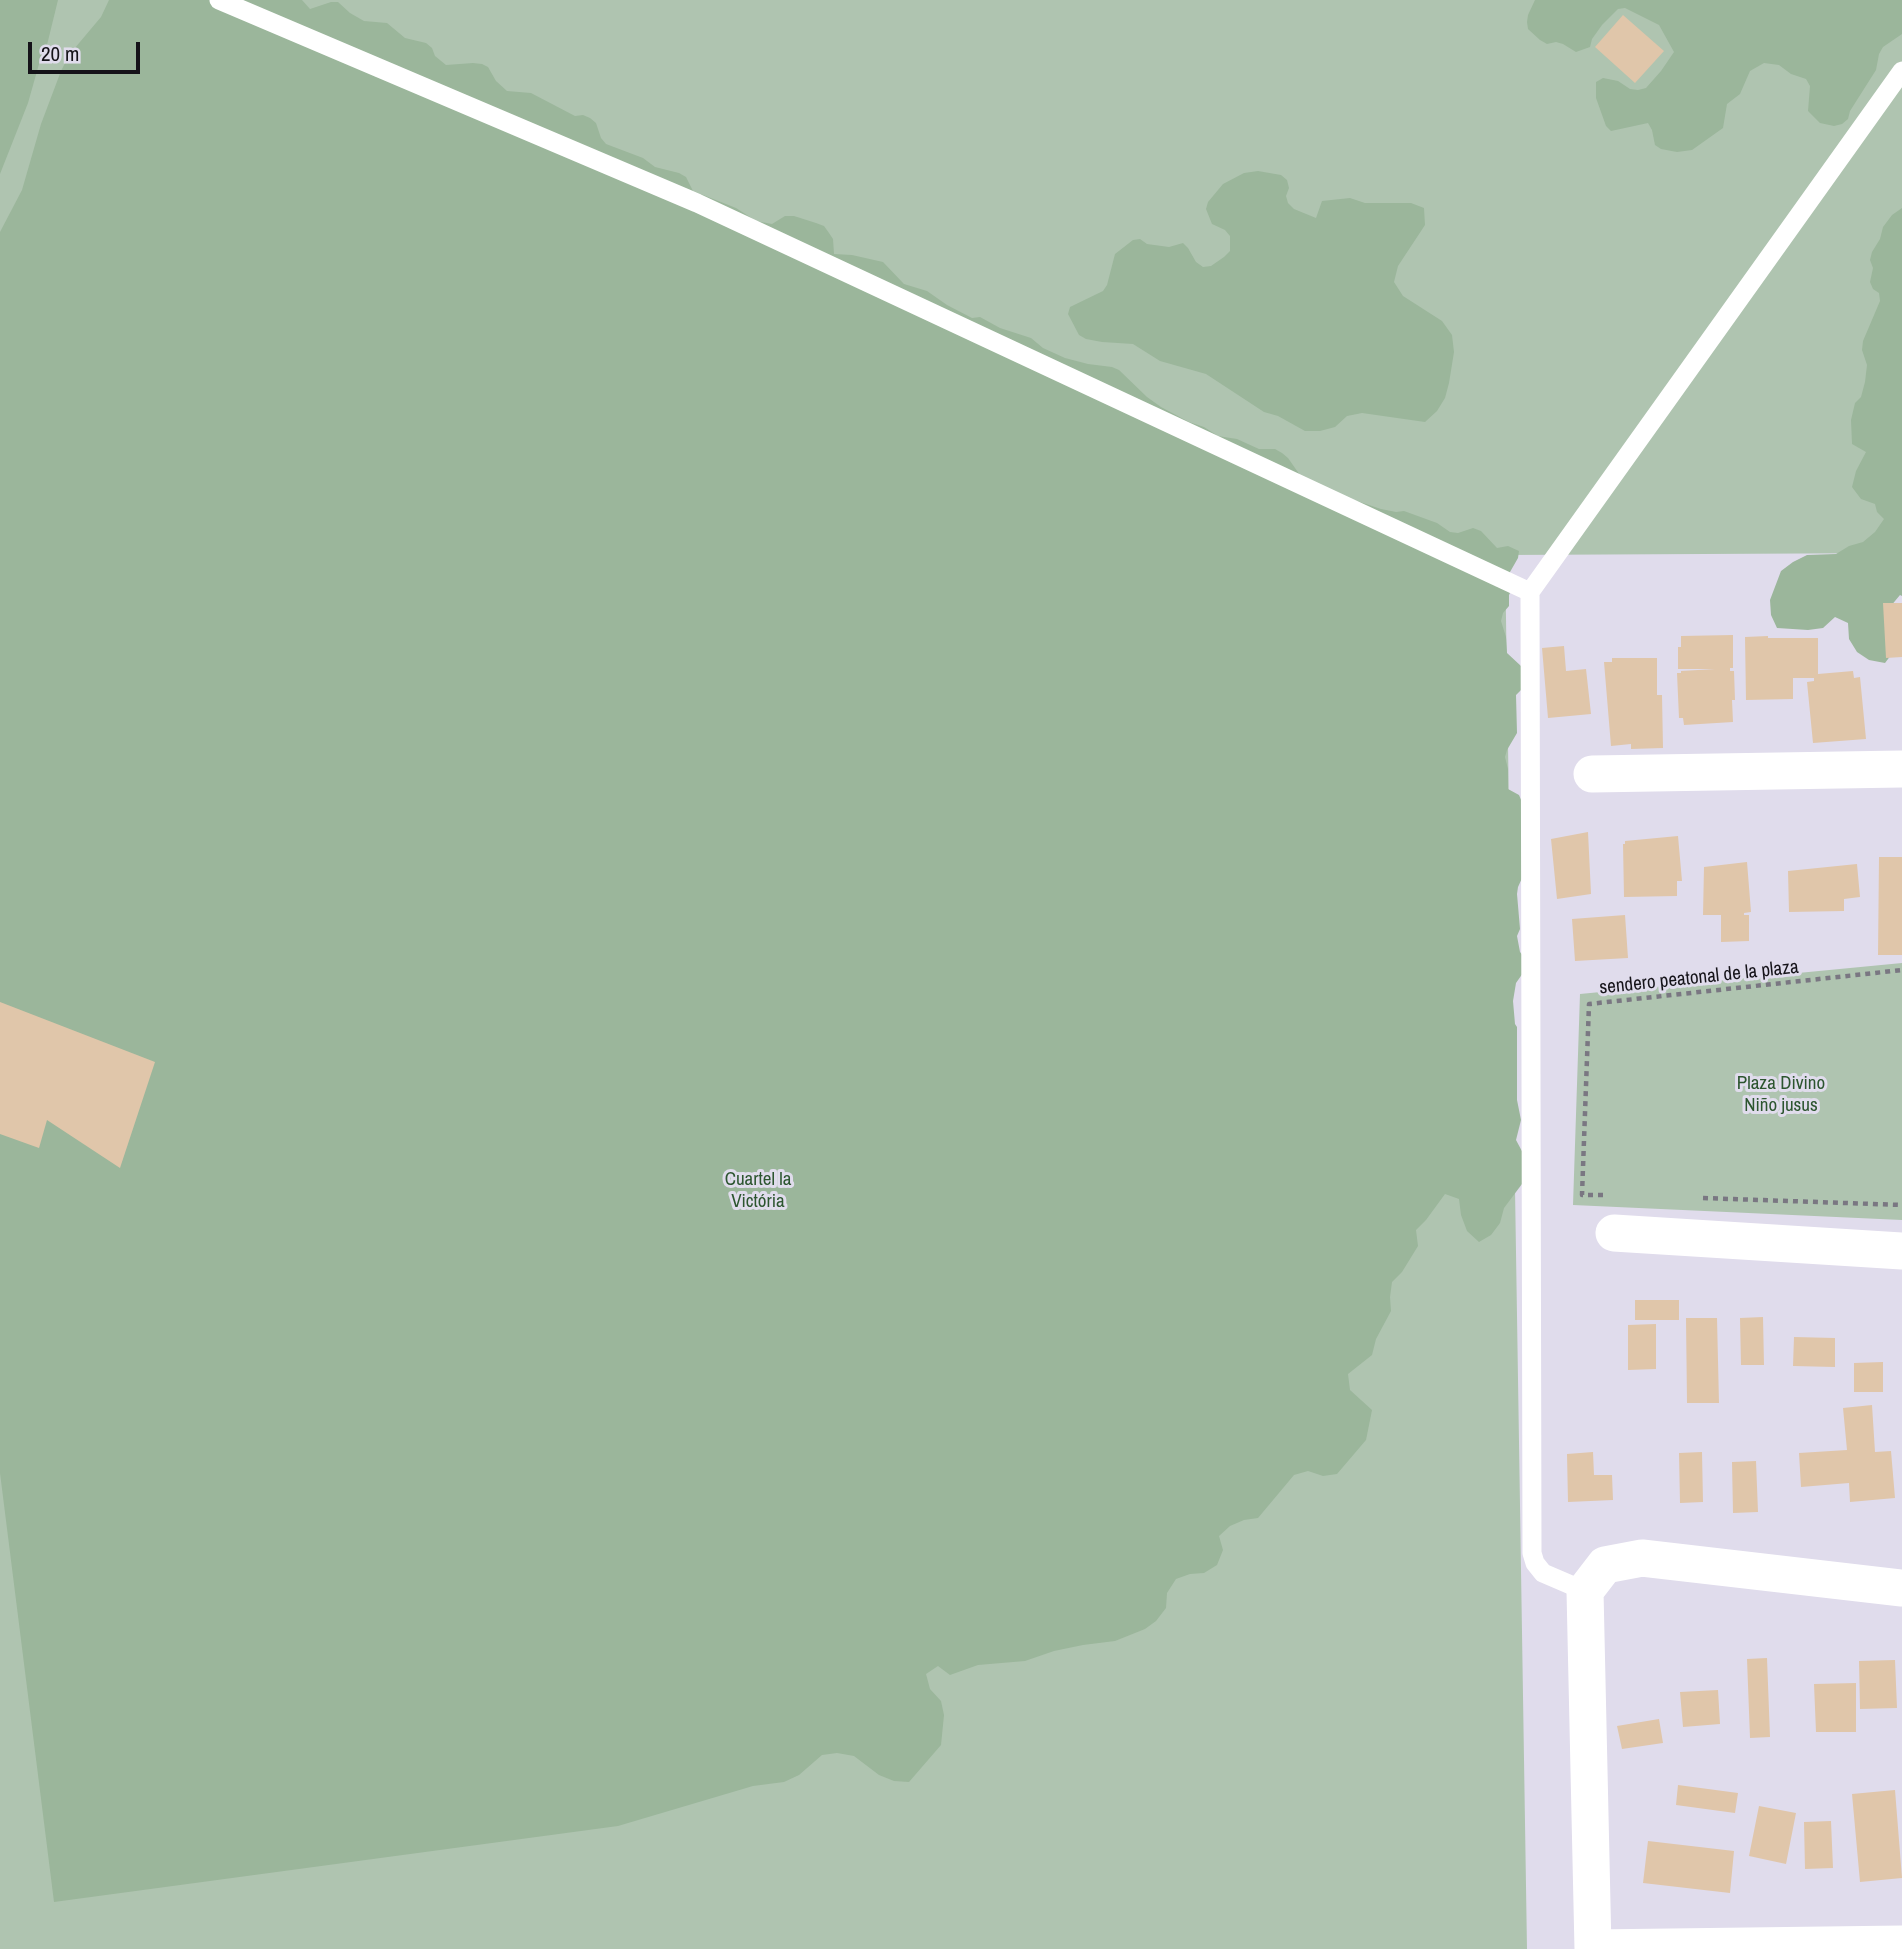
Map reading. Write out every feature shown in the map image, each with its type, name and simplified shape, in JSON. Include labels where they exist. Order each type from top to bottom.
[{"type":"street","points":[[1592,774],[1902,769]]},
{"type":"street","points":[[1614,1233],[1902,1251]]},
{"type":"street","points":[[1902,1588],[1642,1558],[1605,1565],[1585,1591],[1593,1948],[1902,1944]]},
{"type":"lane","points":[[219,0],[697,203],[1530,592]]},
{"type":"lane","points":[[1585,1591],[1544,1573],[1535,1563],[1532,1553],[1530,592],[1902,71]]},
{"type":"path","name":"sendero peatonal de la plaza","points":[[1612,1195],[1582,1195],[1589,1004],[1902,970]]},
{"type":"path","points":[[1695,1198],[1902,1205]]},
{"type":"green space","name":"Cuartel la Victória","points":[[0,0],[1902,0],[1902,553],[1505,555],[1527,1949],[0,1949]]},
{"type":"green space","points":[[0,0],[58,0],[28,103],[0,174]]},
{"type":"green space","name":"Cuartel la Victória","points":[[109,0],[302,0],[310,9],[338,2],[364,21],[387,23],[405,38],[426,43],[446,65],[482,64],[488,67],[496,81],[507,91],[531,93],[575,116],[590,118],[596,123],[606,144],[643,158],[655,167],[679,173],[686,177],[693,191],[736,208],[756,221],[772,224],[785,216],[794,216],[824,226],[833,239],[834,254],[883,262],[904,284],[927,291],[972,318],[980,317],[1000,328],[1031,338],[1043,348],[1065,358],[1119,370],[1147,397],[1189,422],[1218,436],[1282,453],[1302,478],[1381,509],[1404,511],[1437,523],[1450,532],[1458,533],[1473,528],[1481,531],[1497,548],[1508,546],[1519,551],[1510,572],[1509,606],[1501,621],[1507,653],[1521,666],[1522,689],[1516,695],[1517,733],[1505,757],[1508,789],[1519,795],[1522,802],[1523,876],[1517,894],[1520,929],[1517,936],[1520,952],[1524,957],[1523,973],[1516,983],[1513,1001],[1517,1027],[1517,1100],[1521,1120],[1516,1140],[1524,1155],[1522,1184],[1504,1208],[1500,1223],[1491,1235],[1479,1242],[1467,1231],[1459,1199],[1445,1194],[1416,1230],[1418,1246],[1402,1272],[1392,1282],[1391,1311],[1376,1339],[1372,1355],[1348,1374],[1350,1390],[1372,1410],[1366,1440],[1337,1474],[1323,1476],[1308,1471],[1294,1475],[1258,1518],[1230,1526],[1219,1536],[1223,1550],[1217,1565],[1204,1573],[1176,1579],[1167,1593],[1166,1608],[1156,1621],[1145,1629],[1115,1641],[1054,1651],[1025,1661],[978,1665],[950,1675],[938,1666],[926,1674],[930,1689],[941,1701],[944,1715],[941,1745],[909,1782],[894,1781],[879,1775],[854,1756],[837,1753],[822,1755],[799,1775],[784,1782],[753,1786],[618,1826],[54,1902],[0,1473],[0,232],[22,190],[41,124],[61,71],[69,55],[101,17]]},
{"type":"green space","points":[[1535,0],[1902,0],[1902,34],[1883,47],[1876,70],[1850,111],[1848,119],[1842,124],[1834,126],[1820,123],[1808,111],[1810,86],[1806,79],[1791,74],[1779,65],[1764,63],[1750,71],[1740,94],[1727,104],[1723,128],[1692,150],[1677,152],[1655,145],[1648,123],[1611,131],[1606,126],[1596,98],[1596,82],[1603,78],[1638,90],[1646,88],[1661,71],[1674,52],[1659,25],[1625,8],[1618,9],[1602,25],[1590,47],[1576,52],[1556,42],[1547,44],[1528,29],[1528,15]]},
{"type":"green space","points":[[1258,171],[1281,175],[1287,180],[1289,188],[1286,196],[1288,203],[1294,209],[1316,218],[1322,201],[1350,198],[1365,203],[1411,203],[1424,208],[1425,225],[1398,266],[1394,282],[1403,296],[1442,321],[1452,335],[1454,352],[1445,398],[1437,411],[1425,422],[1362,413],[1347,416],[1335,427],[1305,431],[1278,416],[1264,412],[1206,374],[1160,361],[1133,344],[1102,342],[1079,335],[1068,314],[1070,307],[1103,291],[1115,254],[1133,240],[1140,239],[1147,244],[1169,247],[1183,243],[1196,262],[1203,267],[1211,266],[1224,257],[1230,251],[1230,236],[1225,230],[1212,224],[1206,209],[1208,202],[1223,184],[1244,173]]},
{"type":"green space","points":[[1902,208],[1902,596],[1890,607],[1894,651],[1885,663],[1869,660],[1857,652],[1849,639],[1848,623],[1835,617],[1823,628],[1777,628],[1771,615],[1770,600],[1781,571],[1793,562],[1807,555],[1836,554],[1863,542],[1875,532],[1884,519],[1877,512],[1875,504],[1861,499],[1852,487],[1856,471],[1866,452],[1852,444],[1851,420],[1855,403],[1861,397],[1865,382],[1867,365],[1862,350],[1863,341],[1880,301],[1879,293],[1873,289],[1870,282],[1873,268],[1870,260],[1883,227],[1892,215]]},
{"type":"green space","name":"Plaza Divino Niño jusus","points":[[1902,963],[1902,1220],[1573,1205],[1580,994]]},
{"type":"building","points":[[1623,15],[1664,51],[1635,83],[1595,47]]},
{"type":"building","points":[[1883,603],[1902,603],[1902,657],[1886,658]]},
{"type":"building","points":[[1733,635],[1733,668],[1730,668],[1730,671],[1734,671],[1733,722],[1684,725],[1683,718],[1679,718],[1677,673],[1715,669],[1678,669],[1681,636]]},
{"type":"building","points":[[1745,637],[1818,638],[1818,674],[1853,671],[1854,678],[1860,677],[1866,739],[1813,743],[1807,682],[1814,681],[1814,678],[1793,678],[1793,699],[1746,700]]},
{"type":"building","points":[[1564,646],[1566,671],[1586,669],[1591,714],[1548,718],[1542,648]]},
{"type":"building","points":[[1612,658],[1657,658],[1657,695],[1662,695],[1663,748],[1631,749],[1631,744],[1611,746],[1604,662],[1612,662]]},
{"type":"building","points":[[1588,832],[1591,894],[1557,899],[1551,839]]},
{"type":"building","points":[[1678,836],[1682,881],[1677,881],[1677,896],[1624,897],[1625,841]]},
{"type":"building","points":[[1879,857],[1902,857],[1902,955],[1878,955]]},
{"type":"building","points":[[1747,862],[1751,912],[1744,915],[1749,915],[1749,941],[1721,942],[1721,915],[1703,915],[1704,867]]},
{"type":"building","points":[[1857,864],[1860,897],[1844,899],[1844,911],[1789,912],[1788,871]]},
{"type":"building","points":[[1625,915],[1628,958],[1575,961],[1572,919]]},
{"type":"building","points":[[0,1002],[155,1062],[120,1168],[47,1120],[39,1148],[0,1134]]},
{"type":"building","points":[[1635,1300],[1679,1300],[1679,1320],[1635,1320]]},
{"type":"building","points":[[1763,1317],[1764,1365],[1741,1365],[1740,1318]]},
{"type":"building","points":[[1686,1318],[1717,1318],[1719,1403],[1687,1403]]},
{"type":"building","points":[[1656,1324],[1656,1369],[1628,1370],[1628,1325]]},
{"type":"building","points":[[1794,1337],[1835,1338],[1835,1367],[1793,1366]]},
{"type":"building","points":[[1883,1362],[1883,1392],[1854,1392],[1854,1363]]},
{"type":"building","points":[[1872,1405],[1875,1452],[1891,1451],[1895,1498],[1850,1502],[1849,1483],[1801,1487],[1799,1453],[1847,1450],[1843,1408]]},
{"type":"building","points":[[1593,1452],[1594,1475],[1612,1475],[1613,1500],[1568,1502],[1567,1454]]},
{"type":"building","points":[[1702,1452],[1703,1502],[1680,1503],[1679,1453]]},
{"type":"building","points":[[1756,1461],[1758,1512],[1733,1513],[1732,1462]]},
{"type":"building","points":[[1767,1658],[1770,1737],[1750,1738],[1747,1659]]},
{"type":"building","points":[[1895,1660],[1897,1708],[1860,1709],[1859,1661]]},
{"type":"building","points":[[1856,1683],[1856,1732],[1816,1732],[1814,1684]]},
{"type":"building","points":[[1718,1690],[1720,1724],[1683,1727],[1680,1692]]},
{"type":"building","points":[[1659,1719],[1663,1743],[1622,1749],[1617,1726]]},
{"type":"building","points":[[1678,1785],[1738,1793],[1735,1813],[1676,1805]]},
{"type":"building","points":[[1895,1790],[1902,1878],[1860,1882],[1852,1794]]},
{"type":"building","points":[[1759,1806],[1796,1813],[1786,1864],[1749,1856]]},
{"type":"building","points":[[1831,1821],[1833,1868],[1805,1869],[1804,1822]]},
{"type":"building","points":[[1648,1841],[1734,1851],[1730,1893],[1643,1883]]}]
